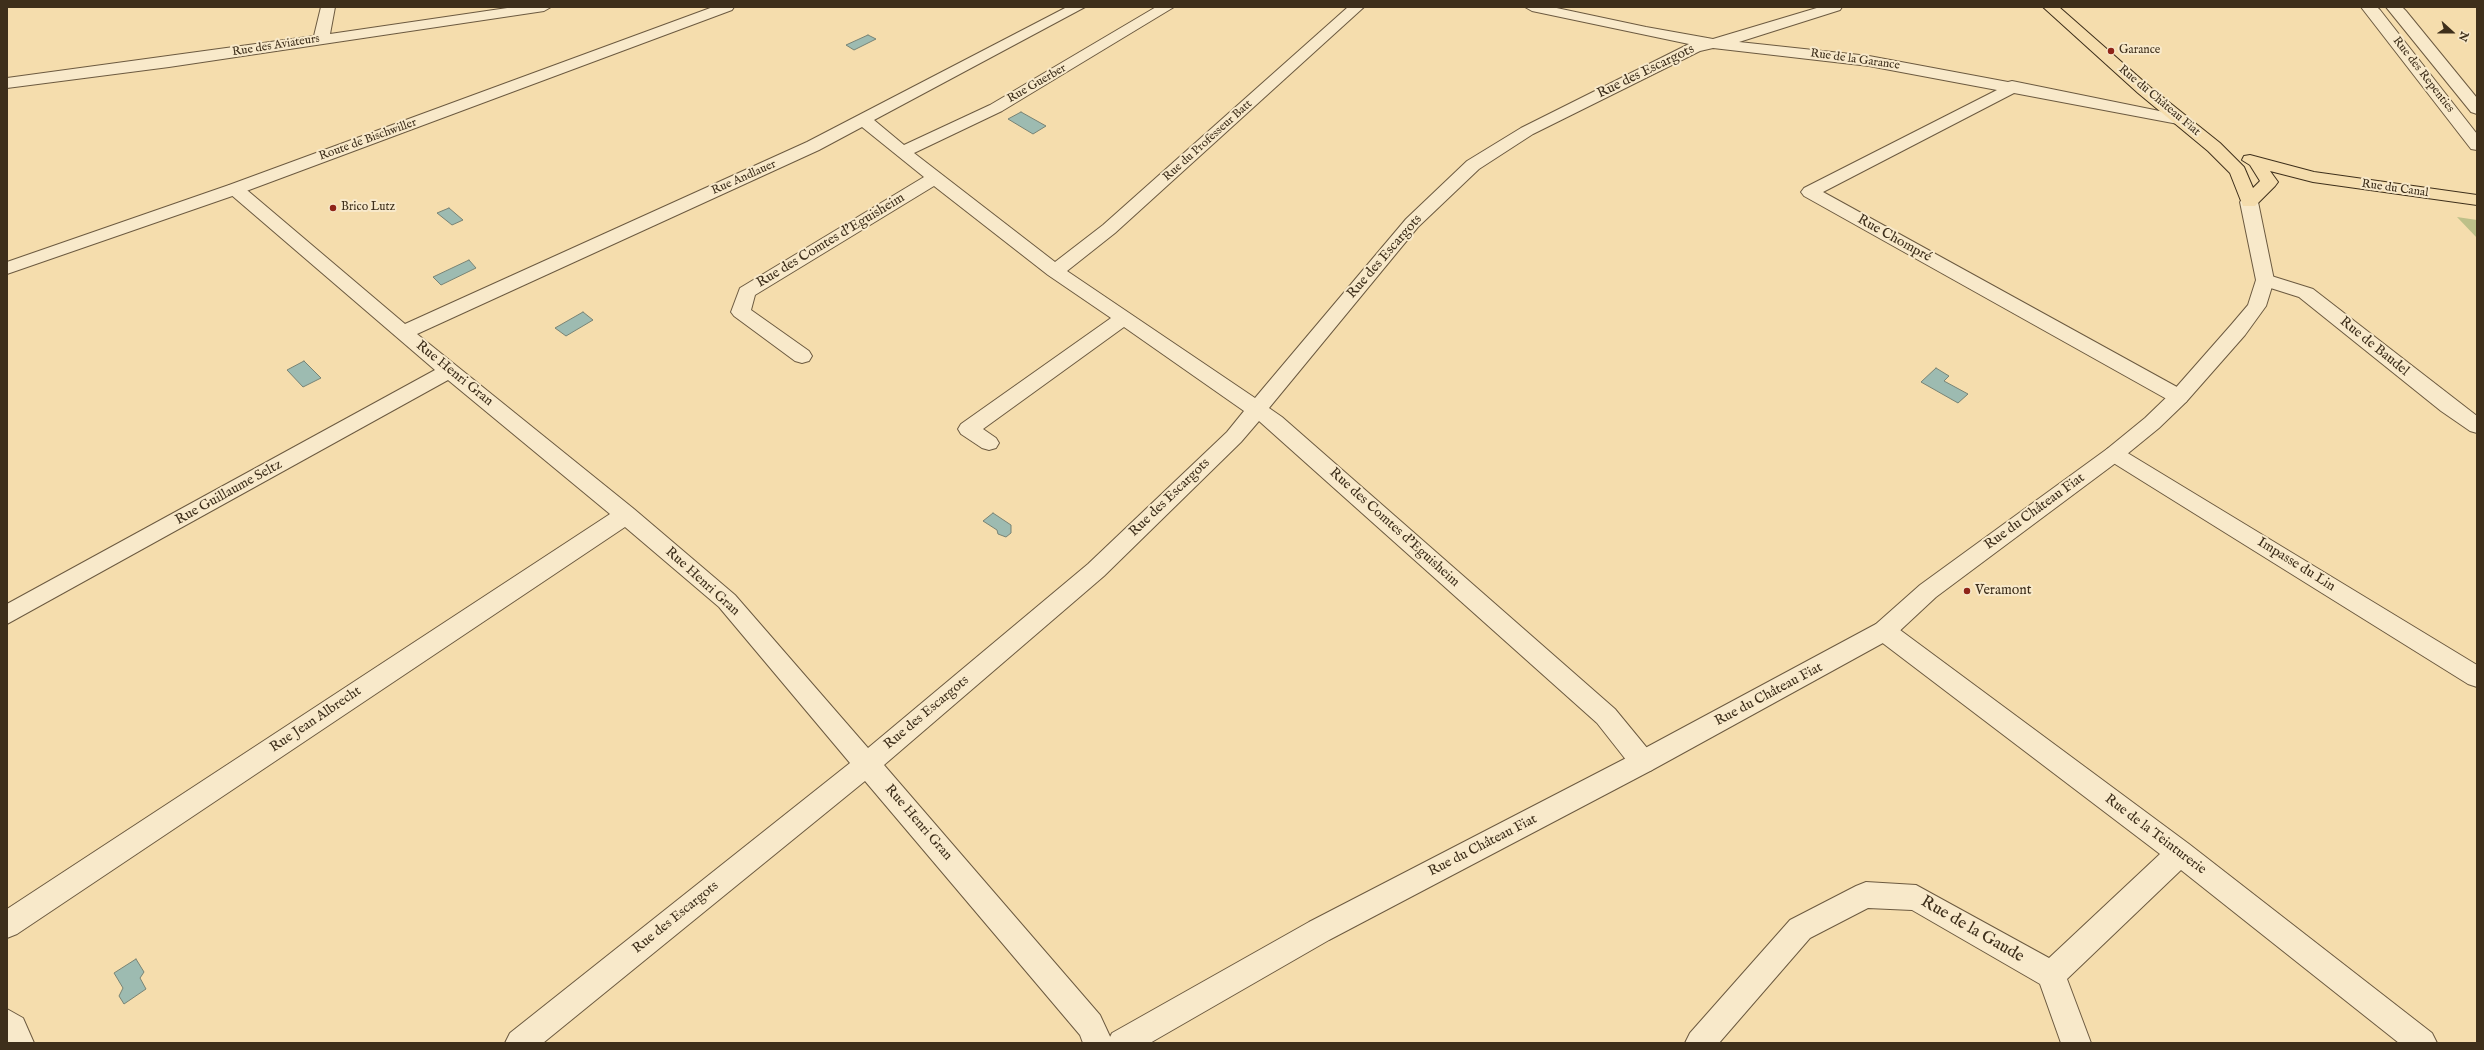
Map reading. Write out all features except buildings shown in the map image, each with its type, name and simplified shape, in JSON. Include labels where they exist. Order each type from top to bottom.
[{"type":"main road","name":"Rue du Château Fiat","points":[[2050,7],[2178,119],[2214,147],[2238,171],[2249,202]]},
{"type":"main road","name":"Rue du Château Fiat","points":[[2214,147],[2256,162]]},
{"type":"main road","points":[[2238,171],[2256,162],[2269,182],[2249,202]]},
{"type":"main road","name":"Rue du Canal","points":[[2256,162],[2313,178],[2477,200]]},
{"type":"main road","name":"Rue du Canal","points":[[2238,171],[2269,182],[2313,178]]},
{"type":"street","points":[[321,39],[328,7]]},
{"type":"street","name":"Rue des Aviateurs","points":[[7,83],[169,62],[544,7]]},
{"type":"street","name":"Route de Bischwiller","points":[[7,268],[235,189],[727,7]]},
{"type":"street","name":"Rue Andlauer","points":[[403,333],[813,146],[1078,7]]},
{"type":"street","name":"Rue Guerber","points":[[902,152],[996,108],[1167,7]]},
{"type":"street","name":"Rue du Professeur Batt","points":[[1055,271],[1109,229],[1357,7]]},
{"type":"street","name":"Rue de la Garance","points":[[1532,7],[1646,32],[1710,43],[1869,61],[2012,86],[2178,119]]},
{"type":"street","name":"Rue des Escargots","points":[[520,1043],[867,764],[1096,570],[1234,437],[1412,223],[1473,165],[1527,131],[1695,47],[1728,40],[1834,7]]},
{"type":"street","name":"Rue des Repenties","points":[[2368,7],[2375,13],[2477,145]]},
{"type":"street","name":"Rue des Repenties","points":[[2393,7],[2401,14],[2477,109]]},
{"type":"street","name":"Rue Chompré","points":[[2012,86],[2007,91],[1810,192],[2179,397]]},
{"type":"street","name":"Rue des Comtes d'Eguisheim","points":[[864,120],[902,152],[1055,271],[1257,408],[1606,716],[1643,762]]},
{"type":"street","name":"Rue des Comtes d'Eguisheim","points":[[802,356],[741,312],[747,292],[935,178]]},
{"type":"street","name":"Rue Henri Gran","points":[[235,189],[403,333],[626,515],[727,601],[1090,1025],[1098,1043]]},
{"type":"street","name":"Rue du Château Fiat","points":[[1122,1043],[1319,931],[1643,762],[1884,631],[1928,591],[2114,454],[2179,397],[2257,306],[2265,280],[2249,202]]},
{"type":"street","name":"Rue de Baudel","points":[[2265,280],[2306,293],[2448,406],[2477,426]]},
{"type":"street","points":[[988,443],[968,429],[1124,318]]},
{"type":"street","name":"Rue Guillaume Seltz","points":[[7,615],[450,370]]},
{"type":"street","name":"Impasse du Lin","points":[[2114,454],[2477,677]]},
{"type":"street","name":"Rue Jean Albrecht","points":[[7,925],[626,515]]},
{"type":"street","name":"Rue de la Teinturerie","points":[[1884,631],[2180,853],[2422,1043]]},
{"type":"street","points":[[2076,1043],[2051,975],[2180,853]]},
{"type":"street","name":"Rue de la Gaude","points":[[1700,1043],[1800,929],[1866,895],[1916,898],[2051,975]]},
{"type":"street","points":[[7,1022],[12,1028],[19,1043]]},
{"type":"green space","points":[[2457,217],[2477,220],[2477,238]]},
{"type":"water","points":[[868,35],[876,39],[854,50],[846,45]]},
{"type":"water","points":[[1021,112],[1046,126],[1033,134],[1008,119]]},
{"type":"water","points":[[449,208],[463,220],[452,225],[437,213]]},
{"type":"water","points":[[469,260],[476,268],[441,285],[433,277]]},
{"type":"water","points":[[583,312],[593,320],[566,336],[555,328]]},
{"type":"water","points":[[304,361],[321,378],[303,387],[287,370]]},
{"type":"water","points":[[1936,368],[1949,376],[1944,381],[1968,394],[1958,403],[1921,382]]},
{"type":"water","points":[[993,513],[1011,525],[1011,533],[1006,537],[998,534],[997,530],[983,521]]},
{"type":"water","points":[[136,959],[144,972],[140,978],[146,989],[124,1004],[119,996],[123,988],[114,973]]},
{"type":"place","name":"Garance","points":[[2111,51]]},
{"type":"place","name":"Brico Lutz","points":[[333,208]]},
{"type":"place","name":"Veramont","points":[[1967,591]]}]
